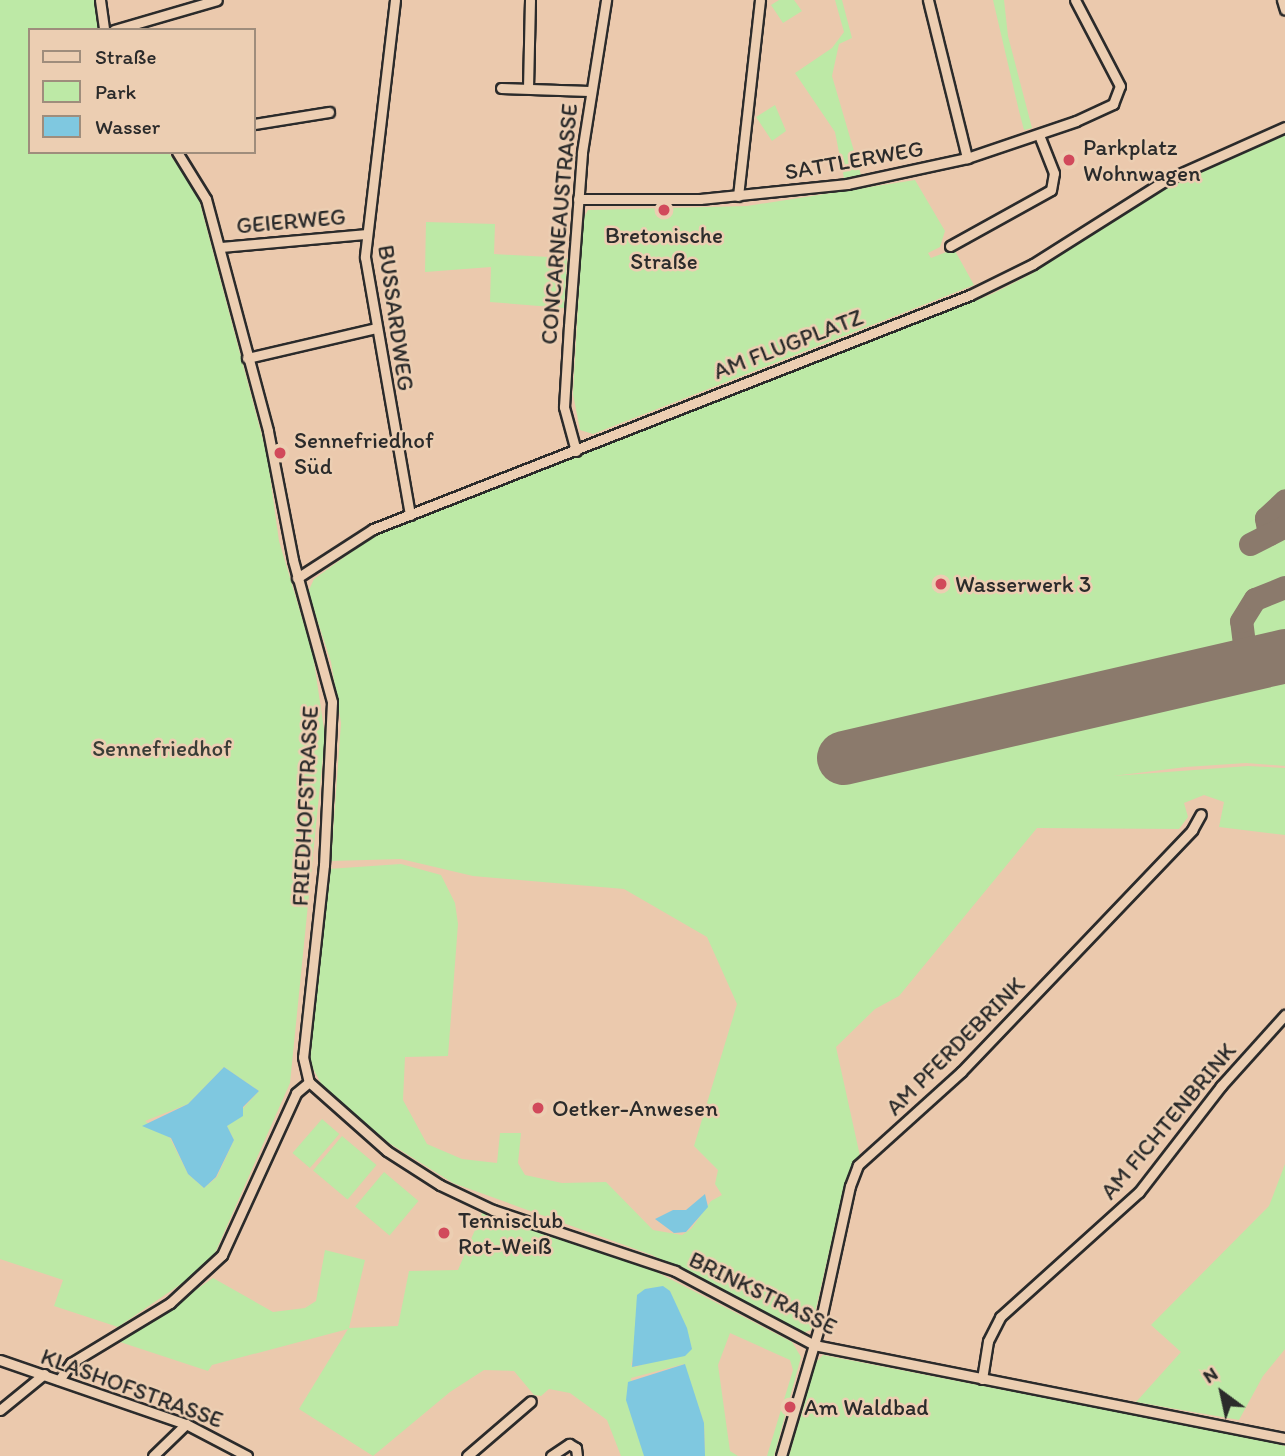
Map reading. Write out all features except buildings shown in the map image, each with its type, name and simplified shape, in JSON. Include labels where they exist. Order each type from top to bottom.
[{"type":"street","points":[[100,0],[104,28]]},
{"type":"street","points":[[121,28],[216,0]]},
{"type":"street","name":"BUSSARDWEG","points":[[395,0],[365,234],[367,281],[410,515]]},
{"type":"street","points":[[528,88],[530,0]]},
{"type":"street","name":"CONCARNEAUSTRASSE","points":[[576,451],[564,407],[578,199],[589,91],[606,0]]},
{"type":"street","points":[[738,197],[760,0]]},
{"type":"street","points":[[928,0],[967,158]]},
{"type":"street","name":"SATTLERWEG","points":[[578,199],[738,197],[854,183],[967,158],[1102,111],[1119,93],[1119,79],[1075,0]]},
{"type":"street","points":[[1282,0],[1285,10]]},
{"type":"street","points":[[501,88],[589,91]]},
{"type":"street","points":[[256,124],[329,112]]},
{"type":"street","name":"AM FLUGPLATZ","points":[[297,578],[362,535],[970,295],[1033,264],[1166,180],[1285,127]]},
{"type":"street","points":[[950,246],[1051,190],[1054,173],[1039,135]]},
{"type":"street","name":"FRIEDHOFSTRASSE","points":[[178,154],[201,185],[220,247],[274,454],[297,578],[321,651],[334,726],[303,1058],[309,1082]]},
{"type":"street","name":"GEIERWEG","points":[[220,247],[365,234]]},
{"type":"street","points":[[247,358],[376,328]]},
{"type":"street","name":"AM PFERDEBRINK","points":[[814,1345],[849,1186],[858,1165],[961,1072],[1192,830],[1201,814]]},
{"type":"street","name":"AM FICHTENBRINK","points":[[982,1379],[988,1341],[1000,1317],[1139,1192],[1221,1086],[1285,1015]]},
{"type":"street","points":[[59,1380],[71,1363],[170,1303],[222,1255],[296,1093],[309,1082]]},
{"type":"street","name":"BRINKSTRASSE","points":[[309,1082],[387,1151],[440,1185],[493,1210],[675,1270],[814,1345],[1285,1438]]},
{"type":"street","points":[[781,1456],[814,1345]]},
{"type":"street","name":"KLASHOFSTRASSE","points":[[0,1360],[186,1424],[247,1456]]},
{"type":"street","points":[[0,1410],[44,1374]]},
{"type":"street","points":[[467,1456],[531,1401]]},
{"type":"street","points":[[153,1456],[186,1424]]},
{"type":"street","points":[[551,1456],[569,1444],[576,1448],[578,1456]]},
{"type":"green space","name":"Sennefriedhof","points":[[0,0],[94,0],[98,28],[28,28],[28,154],[169,154],[197,192],[267,455],[279,541],[313,655],[325,736],[290,1083],[215,1253],[200,1271],[118,1327],[54,1306],[63,1280],[0,1259]],"holes":[[[224,1067],[259,1091],[227,1126],[234,1140],[217,1177],[204,1188],[188,1174],[170,1138],[145,1121],[188,1104]]]},
{"type":"green space","points":[[779,0],[794,0],[802,11],[783,23],[771,5]]},
{"type":"green space","points":[[835,0],[842,0],[852,38],[839,44],[832,76],[861,175],[844,178],[835,132],[795,73],[832,48],[844,32]]},
{"type":"green space","points":[[993,0],[1004,0],[1008,36],[1032,128],[1024,130]]},
{"type":"green space","points":[[775,105],[786,131],[772,141],[756,117]]},
{"type":"green space","points":[[1285,135],[1285,766],[1246,763],[1113,776],[1248,766],[1285,768],[1285,835],[1219,827],[1224,802],[1204,795],[1184,803],[1188,817],[1179,829],[1037,828],[899,996],[875,1009],[836,1047],[860,1156],[844,1187],[811,1330],[802,1333],[652,1255],[453,1183],[389,1143],[323,1087],[310,1063],[328,869],[401,864],[441,875],[455,903],[458,924],[448,1056],[405,1057],[403,1100],[427,1144],[462,1159],[497,1163],[500,1133],[521,1133],[518,1163],[525,1175],[562,1183],[606,1182],[653,1230],[682,1235],[691,1229],[711,1201],[722,1195],[715,1184],[718,1170],[694,1146],[737,1004],[707,937],[624,889],[473,876],[401,859],[331,861],[341,723],[331,662],[308,592],[314,579],[375,535],[992,294],[1033,273],[1168,187]]},
{"type":"green space","points":[[915,180],[945,231],[940,247],[928,253],[931,258],[954,249],[974,285],[593,434],[580,430],[573,394],[583,219],[588,210],[747,206]]},
{"type":"green space","points":[[426,222],[495,224],[494,254],[567,258],[564,308],[490,302],[491,267],[425,272]]},
{"type":"green space","points":[[322,1119],[339,1134],[310,1168],[292,1153]]},
{"type":"green space","points":[[342,1136],[376,1165],[348,1199],[313,1170]]},
{"type":"green space","points":[[1285,1164],[1285,1349],[1263,1376],[1239,1420],[1136,1402],[1181,1352],[1151,1325],[1269,1206]]},
{"type":"green space","points":[[384,1172],[418,1201],[390,1235],[355,1206]]},
{"type":"green space","points":[[483,1211],[647,1267],[792,1342],[801,1357],[774,1456],[767,1456],[793,1370],[790,1360],[730,1333],[718,1365],[730,1451],[738,1456],[705,1456],[704,1423],[684,1364],[631,1378],[644,1456],[621,1456],[607,1420],[570,1393],[549,1389],[541,1396],[534,1395],[514,1371],[484,1370],[450,1392],[373,1456],[299,1409],[348,1329],[212,1365],[208,1371],[120,1342],[213,1278],[273,1312],[305,1308],[316,1301],[325,1250],[365,1260],[349,1328],[398,1326],[409,1271],[458,1270]],"holes":[[[648,1288],[670,1291],[692,1349],[635,1367],[631,1365],[637,1341],[637,1307]]]},
{"type":"green space","points":[[823,1355],[1262,1440],[1285,1446],[1285,1456],[789,1456],[815,1363]]},
{"type":"water","points":[[224,1067],[259,1091],[243,1107],[243,1116],[227,1126],[234,1140],[216,1177],[204,1188],[188,1174],[171,1138],[142,1126],[188,1104]]},
{"type":"water","points":[[705,1194],[708,1207],[686,1232],[674,1233],[655,1219],[673,1210],[686,1210]]},
{"type":"water","points":[[663,1286],[670,1291],[687,1328],[692,1349],[685,1356],[632,1367],[637,1295],[645,1289]]},
{"type":"water","points":[[685,1364],[704,1423],[705,1456],[644,1456],[626,1400],[628,1382]]},
{"type":"taxiway","points":[[1269,534],[1266,518],[1285,500]]},
{"type":"taxiway","points":[[1250,544],[1285,526]]},
{"type":"taxiway","points":[[1263,661],[1245,652],[1241,621],[1255,599],[1285,587]]},
{"type":"runway","points":[[844,758],[1285,656]]},
{"type":"place","name":"Parkplatz Wohnwagen","points":[[1069,160]]},
{"type":"place","name":"Bretonische Straße","points":[[664,210]]},
{"type":"place","name":"Sennefriedhof Süd","points":[[280,453]]},
{"type":"place","name":"Wasserwerk 3","points":[[941,584]]},
{"type":"place","name":"Oetker-Anwesen","points":[[538,1108]]},
{"type":"place","name":"Tennisclub Rot-Weiß","points":[[444,1233]]},
{"type":"place","name":"Am Waldbad","points":[[790,1407]]}]
